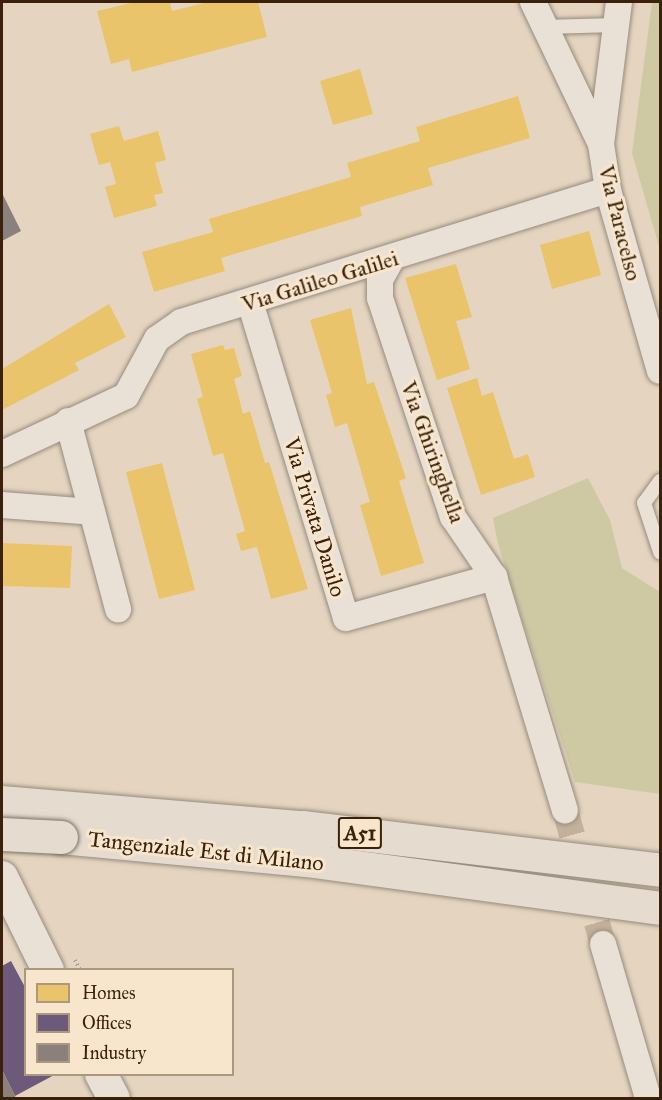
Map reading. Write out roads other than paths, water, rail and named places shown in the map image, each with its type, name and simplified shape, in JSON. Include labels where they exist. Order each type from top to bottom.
[{"type":"highway","name":"Tangenziale Est di Milano","points":[[2,802],[60,821],[306,860],[660,908]]},
{"type":"highway","name":"Tangenziale Est di Milano","points":[[2,834],[60,821],[527,851],[660,870]]},
{"type":"street","points":[[533,2],[601,144]]},
{"type":"street","name":"Via Paracelso","points":[[618,13],[601,144],[608,190],[660,371]]},
{"type":"street","name":"Via Galileo Galilei","points":[[2,454],[68,420],[126,396],[157,339],[182,322],[391,260],[608,190]]},
{"type":"street","name":"Via Ghiringhella","points":[[391,260],[380,280],[380,298],[435,469],[453,517],[494,577],[565,810]]},
{"type":"street","name":"Via Privata Danilo","points":[[250,302],[346,618],[494,577]]},
{"type":"street","points":[[68,420],[118,609]]},
{"type":"street","points":[[2,505],[92,512]]},
{"type":"street","points":[[3,885],[47,968]]},
{"type":"street","points":[[603,944],[648,1098]]},
{"type":"street","points":[[103,1076],[114,1098]]},
{"type":"lane","points":[[544,27],[618,13]]},
{"type":"lane","points":[[660,481],[644,503],[660,552]]},
{"type":"tunnel","points":[[565,810],[603,944]]}]
